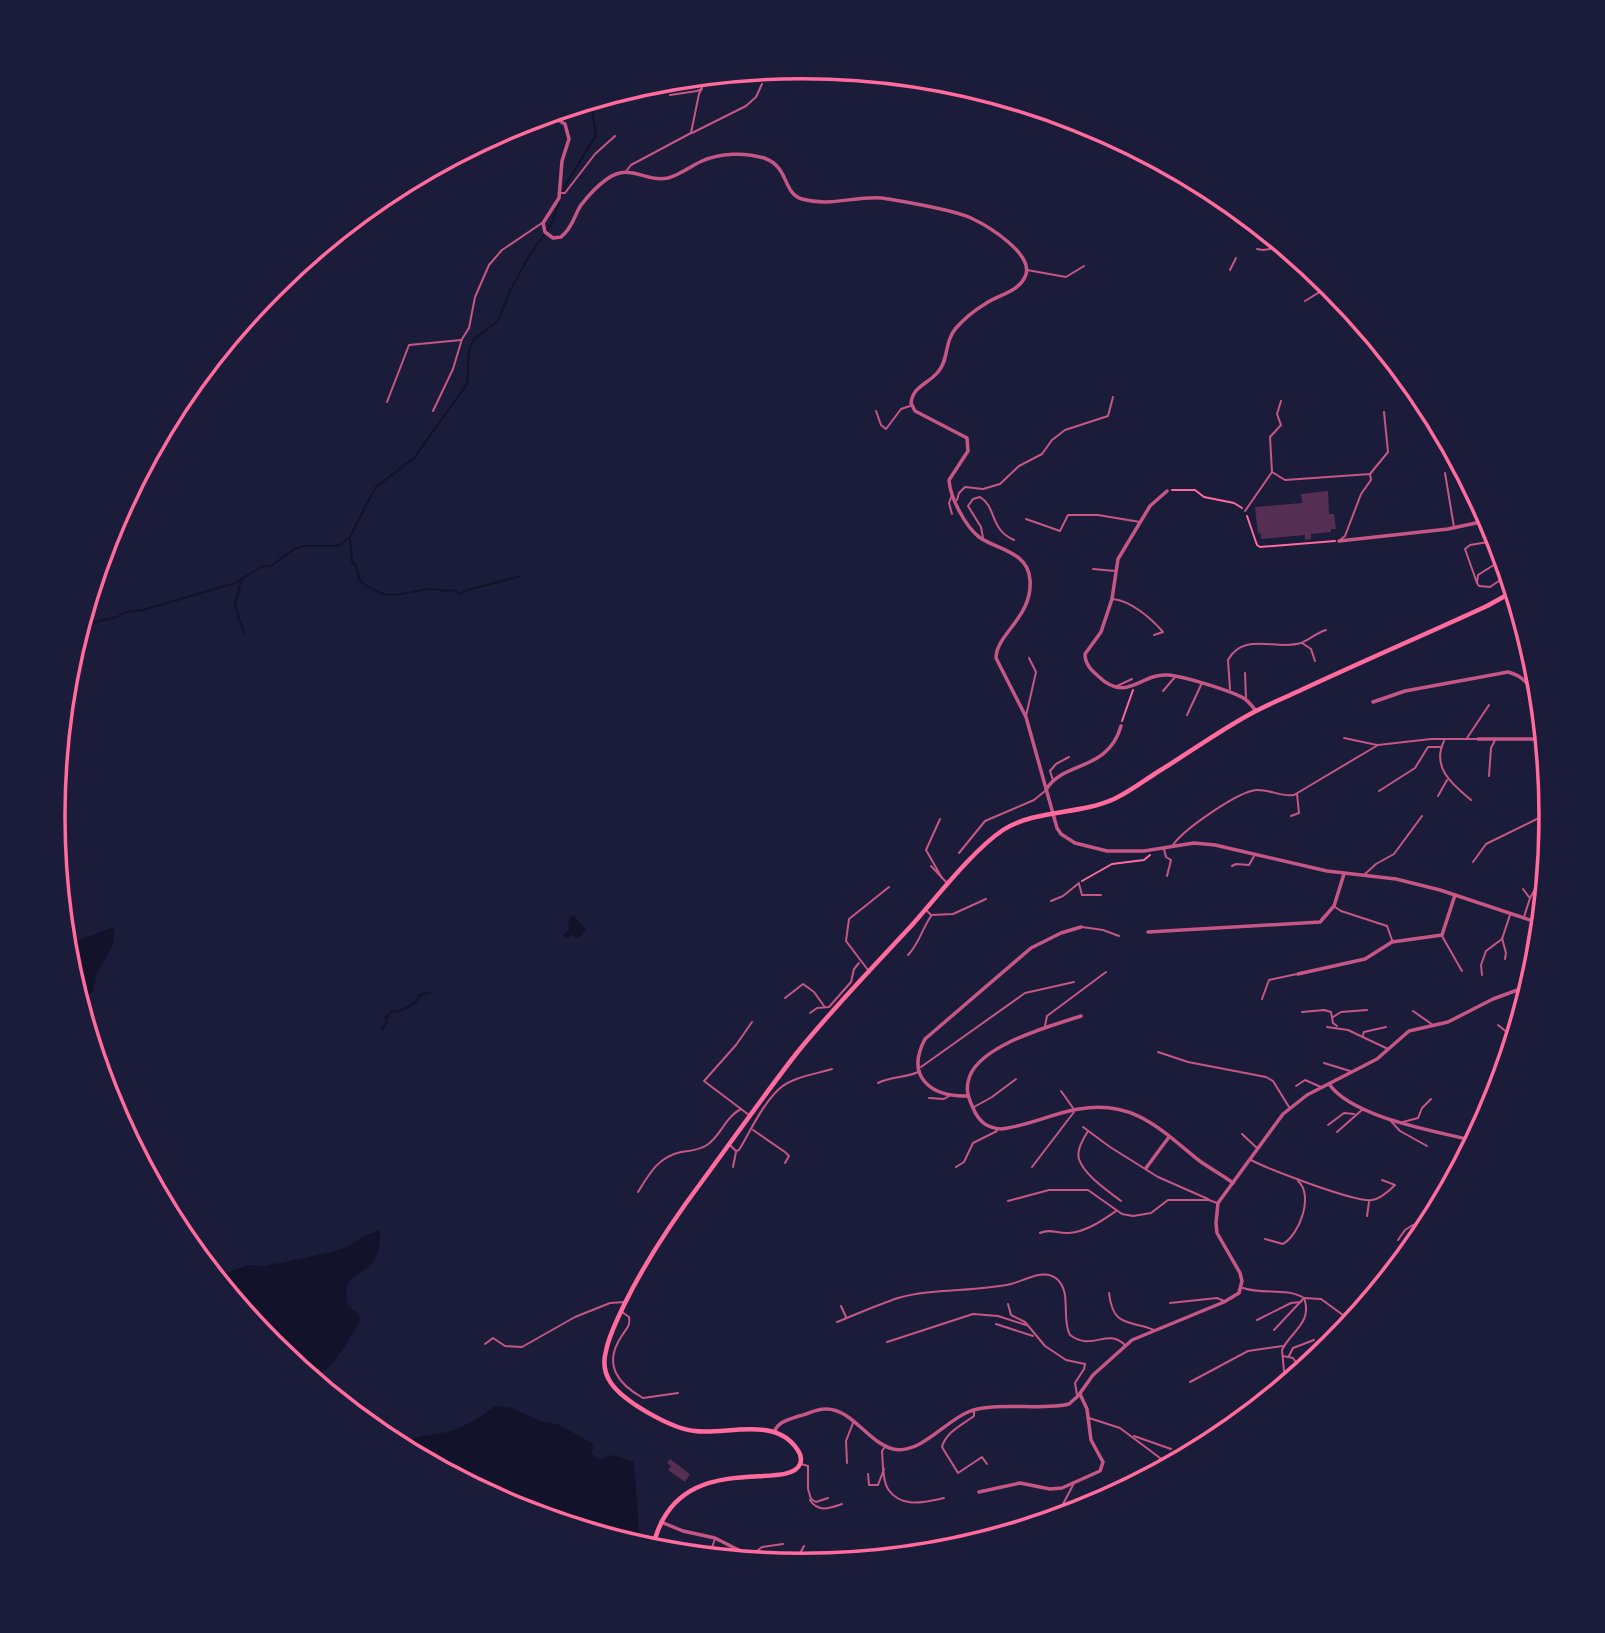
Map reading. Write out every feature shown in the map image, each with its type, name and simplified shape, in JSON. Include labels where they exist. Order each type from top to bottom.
[{"type":"main road","points":[[656,1539],[661,1522],[671,1507],[694,1488],[731,1478],[790,1474],[800,1464],[801,1458],[797,1448],[773,1433],[746,1429],[711,1432],[684,1429],[663,1419],[622,1394],[608,1379],[604,1364],[606,1348],[621,1311],[664,1233],[798,1051],[869,971],[986,844],[1006,828],[1027,819],[1087,808],[1115,799],[1256,711],[1506,597]]},
{"type":"street","points":[[559,120],[565,124],[569,136],[560,170],[560,193],[543,223],[545,232],[555,238],[561,237],[569,229],[581,205],[608,178],[627,171],[655,178],[668,178],[709,158],[740,154],[764,158],[780,167],[794,194],[804,200],[827,203],[875,198],[970,217],[1016,248],[1027,271],[1024,279],[1014,289],[987,302],[956,328],[945,349],[944,363],[937,373],[914,391],[911,406],[915,411],[967,438],[968,451],[949,480],[952,494],[971,529],[982,539],[1014,554],[1026,568],[1030,578],[1022,616],[996,652],[1003,675],[1026,717],[1052,814],[1061,834],[1074,843],[1107,850],[1154,850],[1201,843],[1344,874],[1396,879],[1533,921]]},
{"type":"street","points":[[1167,491],[1150,506],[1118,559],[1112,599],[1101,632],[1087,649],[1085,660],[1102,680],[1116,687],[1133,687],[1158,675],[1175,676],[1246,699],[1256,711]]},
{"type":"street","points":[[1339,541],[1454,528],[1479,522]]},
{"type":"street","points":[[1373,702],[1405,691],[1508,672],[1520,675],[1528,685]]},
{"type":"street","points":[[1046,790],[1053,781],[1105,753],[1115,742],[1121,726]]},
{"type":"street","points":[[1478,739],[1536,738]]},
{"type":"street","points":[[1148,932],[1320,922],[1334,906],[1344,874]]},
{"type":"street","points":[[1298,974],[1355,962],[1371,956],[1392,942],[1442,935],[1455,895]]},
{"type":"street","points":[[968,1096],[950,1096],[935,1091],[923,1079],[918,1071],[917,1058],[925,1039],[1031,948],[1061,933],[1081,927]]},
{"type":"street","points":[[773,1433],[781,1423],[820,1409],[836,1410],[885,1446],[895,1449],[914,1448],[952,1421],[974,1410],[1065,1405],[1079,1395],[1093,1375],[1137,1337],[1224,1302],[1242,1288],[1240,1273],[1217,1233],[1218,1203],[1290,1108],[1322,1087],[1377,1059],[1409,1031],[1448,1022],[1493,999],[1519,989]]},
{"type":"street","points":[[1081,1016],[1045,1027],[989,1053],[970,1076],[968,1096],[978,1117],[988,1127],[1001,1129],[1075,1110],[1105,1107],[1131,1112],[1149,1121],[1233,1184]]},
{"type":"street","points":[[1329,1084],[1337,1093],[1389,1119],[1466,1139]]},
{"type":"street","points":[[1146,1168],[1169,1137]]},
{"type":"street","points":[[979,1492],[1020,1483],[1056,1489],[1074,1484],[1100,1471],[1103,1465],[1101,1456],[1091,1440],[1084,1401],[1079,1395]]},
{"type":"street","points":[[661,1522],[683,1531],[715,1538],[743,1552]]},
{"type":"lane","points":[[627,171],[631,165],[746,106],[756,97],[762,84]]},
{"type":"lane","points":[[670,95],[697,92],[702,88]]},
{"type":"lane","points":[[691,133],[702,88]]},
{"type":"lane","points":[[560,193],[565,193],[595,154],[615,136]]},
{"type":"lane","points":[[433,411],[469,328],[475,297],[489,265],[502,250],[543,223]]},
{"type":"lane","points":[[1258,249],[1273,249]]},
{"type":"lane","points":[[1230,270],[1236,258]]},
{"type":"lane","points":[[1027,271],[1066,277],[1084,266]]},
{"type":"lane","points":[[1305,301],[1320,292]]},
{"type":"lane","points":[[387,402],[409,345],[462,340]]},
{"type":"lane","points":[[956,501],[965,487],[983,489],[1000,484],[1020,466],[1042,454],[1052,440],[1065,430],[1108,416],[1113,397]]},
{"type":"lane","points":[[1245,511],[1272,472],[1270,437],[1281,425],[1277,414],[1282,401]]},
{"type":"lane","points":[[876,411],[881,425],[886,429],[901,409],[911,406]]},
{"type":"lane","points":[[1272,472],[1281,478],[1293,480],[1370,474],[1388,452],[1384,412]]},
{"type":"lane","points":[[1445,472],[1454,528]]},
{"type":"lane","points":[[1339,541],[1345,536],[1361,494],[1371,480],[1370,474]]},
{"type":"lane","points":[[952,494],[949,503],[952,514]]},
{"type":"lane","points":[[982,539],[981,527],[968,506],[979,497],[985,500],[1000,531],[1014,540]]},
{"type":"lane","points":[[1026,519],[1060,531],[1068,515],[1098,515],[1141,522]]},
{"type":"lane","points":[[1487,542],[1470,545],[1465,549],[1481,587],[1490,587],[1501,579]]},
{"type":"lane","points":[[1478,583],[1478,575],[1495,563]]},
{"type":"lane","points":[[1093,569],[1116,572]]},
{"type":"lane","points":[[1112,599],[1123,601],[1153,620],[1163,632],[1154,635]]},
{"type":"lane","points":[[1301,643],[1326,629]]},
{"type":"lane","points":[[1231,694],[1228,660],[1237,649],[1258,642],[1301,643],[1311,649],[1315,661]]},
{"type":"lane","points":[[1026,717],[1036,672],[1029,658]]},
{"type":"lane","points":[[1245,673],[1246,699]]},
{"type":"lane","points":[[1163,691],[1175,676]]},
{"type":"lane","points":[[1116,687],[1132,678]]},
{"type":"lane","points":[[1187,715],[1201,684]]},
{"type":"lane","points":[[1467,739],[1489,705]]},
{"type":"lane","points":[[1344,738],[1378,745],[1478,739]]},
{"type":"lane","points":[[1489,776],[1491,748],[1495,738]]},
{"type":"lane","points":[[1444,740],[1441,747],[1442,766],[1447,779],[1471,800]]},
{"type":"lane","points":[[1173,846],[1205,817],[1247,792],[1260,790],[1288,796],[1297,793],[1378,745]]},
{"type":"lane","points":[[1379,791],[1415,768],[1428,747],[1441,747]]},
{"type":"lane","points":[[1053,781],[1050,771],[1053,766],[1069,757]]},
{"type":"lane","points":[[1438,796],[1447,779]]},
{"type":"lane","points":[[959,853],[985,821],[1034,800],[1046,790]]},
{"type":"lane","points":[[1291,816],[1299,813],[1297,793]]},
{"type":"lane","points":[[1365,876],[1376,864],[1394,854],[1422,816]]},
{"type":"lane","points":[[1473,862],[1491,841],[1540,817]]},
{"type":"lane","points":[[940,819],[926,850],[942,878]]},
{"type":"lane","points":[[1164,848],[1166,858],[1171,860],[1167,876]]},
{"type":"lane","points":[[1231,866],[1249,865],[1254,855]]},
{"type":"lane","points":[[931,866],[949,884]]},
{"type":"lane","points":[[1051,901],[1067,894],[1079,883],[1082,895],[1101,895]]},
{"type":"lane","points":[[869,971],[846,941],[849,919],[889,887]]},
{"type":"lane","points":[[1523,918],[1537,887]]},
{"type":"lane","points":[[1522,889],[1530,898]]},
{"type":"lane","points":[[908,955],[918,943],[921,928],[931,915],[953,914],[985,898]]},
{"type":"lane","points":[[1334,906],[1341,911],[1387,926],[1392,942]]},
{"type":"lane","points":[[926,909],[931,915]]},
{"type":"lane","points":[[1482,975],[1481,965],[1486,951],[1502,937],[1511,914]]},
{"type":"lane","points":[[1081,927],[1103,930],[1119,936]]},
{"type":"lane","points":[[1442,935],[1462,971]]},
{"type":"lane","points":[[1502,937],[1505,959]]},
{"type":"lane","points":[[810,1013],[817,1008],[829,1007],[851,982],[854,969],[860,962]]},
{"type":"lane","points":[[1045,1027],[1047,1016],[1106,972]]},
{"type":"lane","points":[[1262,999],[1269,980],[1298,974]]},
{"type":"lane","points":[[878,1083],[891,1077],[915,1074],[1025,993],[1073,982]]},
{"type":"lane","points":[[785,998],[803,984],[814,992],[825,1007]]},
{"type":"lane","points":[[1333,1018],[1341,1012],[1367,1010]]},
{"type":"lane","points":[[1413,1011],[1434,1025]]},
{"type":"lane","points":[[1301,1012],[1331,1012],[1333,1023],[1337,1027]]},
{"type":"lane","points":[[750,1115],[704,1081],[736,1045],[752,1022]]},
{"type":"lane","points":[[1498,1025],[1507,1033]]},
{"type":"lane","points":[[1327,1027],[1337,1027],[1363,1036],[1389,1049]]},
{"type":"lane","points":[[1363,1036],[1364,1032],[1386,1027]]},
{"type":"lane","points":[[1158,1052],[1188,1062],[1266,1077],[1273,1082],[1290,1108]]},
{"type":"lane","points":[[1324,1063],[1351,1071]]},
{"type":"lane","points":[[733,1167],[736,1151],[780,1089],[832,1069]]},
{"type":"lane","points":[[973,1107],[1016,1079]]},
{"type":"lane","points":[[1296,1086],[1305,1080],[1322,1087]]},
{"type":"lane","points":[[1032,1167],[1075,1110],[1061,1091]]},
{"type":"lane","points":[[929,1098],[944,1099],[950,1096]]},
{"type":"lane","points":[[1402,1123],[1418,1118],[1431,1098]]},
{"type":"lane","points":[[1337,1132],[1364,1108]]},
{"type":"lane","points":[[638,1192],[661,1160],[707,1146],[732,1115],[741,1109]]},
{"type":"lane","points":[[1328,1125],[1344,1113],[1355,1115]]},
{"type":"lane","points":[[1389,1119],[1400,1131],[1427,1146]]},
{"type":"lane","points":[[1083,1127],[1158,1177],[1218,1203]]},
{"type":"lane","points":[[752,1129],[789,1156],[785,1163]]},
{"type":"lane","points":[[956,1167],[964,1162],[973,1143],[1001,1129]]},
{"type":"lane","points":[[1088,1130],[1078,1153],[1079,1160],[1090,1175],[1121,1201]]},
{"type":"lane","points":[[1242,1134],[1258,1149]]},
{"type":"lane","points":[[729,1144],[736,1151]]},
{"type":"lane","points":[[1251,1160],[1297,1180],[1369,1201],[1395,1185],[1382,1180]]},
{"type":"lane","points":[[1265,1239],[1283,1244],[1293,1236],[1306,1200],[1304,1188],[1297,1180]]},
{"type":"lane","points":[[1007,1201],[1049,1190],[1088,1190],[1125,1215],[1138,1216],[1151,1213],[1168,1200],[1209,1200]]},
{"type":"lane","points":[[1367,1216],[1369,1201]]},
{"type":"lane","points":[[1040,1233],[1047,1230],[1073,1232],[1098,1223],[1117,1210]]},
{"type":"lane","points":[[1398,1240],[1410,1226],[1416,1227]]},
{"type":"lane","points":[[837,1322],[900,1297],[1010,1284],[1047,1274],[1059,1280],[1065,1291],[1065,1320],[1070,1335],[1087,1343],[1117,1338],[1126,1345]]},
{"type":"lane","points":[[1242,1288],[1292,1293],[1303,1300],[1307,1311],[1305,1320],[1284,1345],[1282,1356],[1285,1374]]},
{"type":"lane","points":[[1109,1293],[1111,1308],[1118,1318],[1126,1323],[1156,1331]]},
{"type":"lane","points":[[1170,1303],[1217,1298],[1224,1302]]},
{"type":"lane","points":[[1257,1320],[1303,1300],[1321,1299],[1343,1315],[1347,1314]]},
{"type":"lane","points":[[1274,1330],[1303,1300]]},
{"type":"lane","points":[[485,1344],[493,1338],[505,1346],[522,1347],[575,1317],[610,1303],[626,1302]]},
{"type":"lane","points":[[1008,1304],[1011,1315],[1022,1320],[1045,1346],[1066,1360],[1085,1364],[1075,1383],[1079,1395]]},
{"type":"lane","points":[[841,1306],[846,1318]]},
{"type":"lane","points":[[621,1311],[630,1319],[613,1359],[618,1379],[643,1398],[678,1393]]},
{"type":"lane","points":[[887,1342],[973,1314],[998,1316],[1026,1325]]},
{"type":"lane","points":[[996,1324],[1034,1336]]},
{"type":"lane","points":[[1289,1356],[1293,1348],[1314,1339]]},
{"type":"lane","points":[[1190,1382],[1248,1351],[1284,1345]]},
{"type":"lane","points":[[1282,1356],[1289,1356],[1296,1364]]},
{"type":"lane","points":[[974,1410],[974,1416],[962,1423],[942,1447],[958,1473],[982,1457],[987,1464]]},
{"type":"lane","points":[[1088,1418],[1171,1448]]},
{"type":"lane","points":[[848,1463],[846,1441],[853,1422]]},
{"type":"lane","points":[[1133,1436],[1137,1442],[1162,1460]]},
{"type":"lane","points":[[885,1446],[882,1451],[887,1488],[908,1503],[944,1497]]},
{"type":"lane","points":[[800,1464],[808,1466],[810,1496],[814,1506],[820,1508],[842,1504]]},
{"type":"lane","points":[[867,1474],[869,1485],[878,1485],[884,1468]]},
{"type":"lane","points":[[1062,1507],[1074,1484]]},
{"type":"lane","points":[[810,1496],[816,1502],[828,1498]]},
{"type":"lane","points":[[711,1549],[715,1538]]},
{"type":"lane","points":[[755,1553],[762,1548],[783,1544]]},
{"type":"lane","points":[[800,1554],[804,1546]]},
{"type":"path","points":[[1167,491],[1180,488],[1195,490],[1204,497],[1234,503],[1245,511],[1260,547],[1339,541]]},
{"type":"path","points":[[1121,726],[1133,687]]},
{"type":"path","points":[[1079,883],[1112,864],[1147,860],[1154,850]]},
{"type":"shaded area","points":[[573,915],[586,929],[577,938],[571,934],[564,939],[563,935],[568,931],[569,920]]},
{"type":"shaded area","points":[[113,927],[115,934],[112,947],[97,972],[93,992],[88,997],[79,960],[76,941]]},
{"type":"shaded area","points":[[380,1230],[375,1259],[368,1268],[353,1277],[347,1286],[348,1306],[358,1313],[360,1320],[334,1361],[320,1374],[281,1338],[224,1274],[248,1265],[265,1266],[328,1253],[347,1247]]},
{"type":"shaded area","points":[[495,1406],[512,1408],[540,1421],[557,1424],[594,1444],[591,1453],[599,1460],[613,1455],[634,1462],[639,1535],[565,1515],[520,1498],[476,1478],[411,1441],[461,1427]]},
{"type":"building","points":[[1328,491],[1329,514],[1334,514],[1336,529],[1311,534],[1311,539],[1305,540],[1305,535],[1261,539],[1255,507],[1302,503],[1301,494]]},
{"type":"building","points":[[670,1459],[690,1474],[685,1482],[668,1470],[671,1466],[667,1463]]},
{"type":"waterway","points":[[91,623],[235,583],[261,567],[271,566],[294,549],[303,546],[338,546],[350,537],[375,488],[414,458],[467,384],[469,351],[474,339],[498,321],[529,256],[551,225],[564,188],[596,135],[592,110]]},
{"type":"waterway","points":[[350,537],[352,562],[356,566],[360,581],[385,594],[432,589],[455,590],[459,594],[521,576]]},
{"type":"waterway","points":[[241,580],[235,605],[244,633]]},
{"type":"waterway","points":[[382,1030],[387,1021],[385,1017],[389,1016],[390,1012],[408,1007],[420,995],[431,992]]}]
